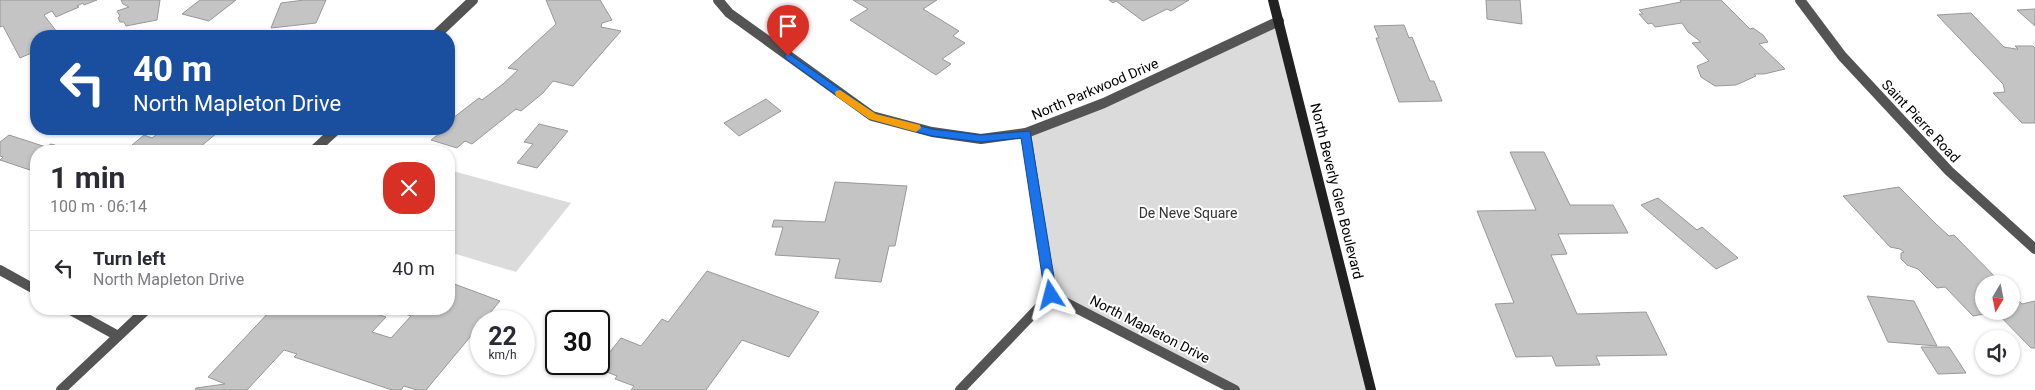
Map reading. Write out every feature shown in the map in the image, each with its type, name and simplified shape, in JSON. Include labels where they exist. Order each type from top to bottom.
[{"type":"main road","name":"North Beverly Glen Boulevard","points":[[1273,0],[1371,390]]},
{"type":"street","points":[[440,30],[473,0]]},
{"type":"street","points":[[718,0],[729,13],[872,116],[932,132],[981,139],[1026,134]]},
{"type":"street","name":"Saint Pierre Road","points":[[1800,0],[1842,56],[1943,164],[2035,249]]},
{"type":"street","name":"North Parkwood Drive","points":[[1051,295],[1026,134],[1104,103],[1279,21]]},
{"type":"street","points":[[320,145],[330,135]]},
{"type":"street","points":[[0,270],[30,287]]},
{"type":"street","points":[[960,390],[1051,295]]},
{"type":"street","name":"North Mapleton Drive","points":[[1051,295],[1235,390]]},
{"type":"street","points":[[80,315],[118,336]]},
{"type":"street","points":[[61,390],[141,315]]},
{"type":"green space","name":"De Neve Square","points":[[1279,21],[1371,390],[1235,390],[1051,295],[1026,133]]},
{"type":"green space","points":[[455,172],[571,203],[516,272],[455,254]]},
{"type":"building","points":[[0,0],[97,0],[84,5],[83,3],[77,6],[79,7],[56,17],[52,11],[44,15],[55,30],[30,30],[30,54],[20,58],[3,26],[0,27]]},
{"type":"building","points":[[121,0],[160,0],[157,20],[126,26],[118,18],[120,16],[117,11],[129,7],[123,4]]},
{"type":"building","points":[[200,0],[236,0],[209,21],[182,14]]},
{"type":"building","points":[[326,0],[316,23],[271,28],[281,3]]},
{"type":"building","points":[[546,0],[600,0],[612,20],[602,23],[601,27],[621,31],[573,86],[553,81],[543,93],[521,111],[516,109],[472,144],[465,141],[457,148],[455,145],[447,145],[431,140],[438,135],[455,135],[455,116],[479,98],[482,100],[503,84],[518,70],[508,68],[556,24]]},
{"type":"building","points":[[853,0],[937,0],[923,9],[959,31],[953,36],[965,43],[942,59],[951,64],[936,75],[850,20],[868,9]]},
{"type":"building","points":[[1109,0],[1189,0],[1171,11],[1167,9],[1143,21],[1116,1],[1113,3]]},
{"type":"building","points":[[1486,0],[1520,0],[1522,24],[1487,19]]},
{"type":"building","points":[[1680,0],[1721,0],[1750,29],[1753,28],[1763,35],[1768,42],[1759,44],[1785,69],[1764,74],[1754,74],[1756,76],[1736,85],[1715,86],[1701,77],[1697,66],[1709,61],[1692,43],[1701,42],[1688,32],[1682,23],[1655,27],[1652,23],[1648,24],[1639,14],[1643,14],[1639,10],[1681,2]]},
{"type":"building","points":[[2035,9],[2035,26],[2017,10]]},
{"type":"building","points":[[1971,13],[2004,47],[2018,49],[2015,46],[2033,46],[2035,48],[2035,123],[2022,123],[1993,93],[2005,92],[2003,84],[1937,15]]},
{"type":"building","points":[[1404,25],[1409,38],[1412,37],[1430,81],[1434,81],[1442,101],[1399,102],[1376,38],[1379,38],[1374,26]]},
{"type":"building","points":[[766,99],[781,111],[739,136],[724,123]]},
{"type":"building","points":[[539,124],[568,131],[537,168],[517,163],[533,144],[524,142]]},
{"type":"building","points":[[9,135],[40,145],[30,145],[30,170],[0,160],[3,157],[0,156],[0,142]]},
{"type":"building","points":[[144,135],[152,138],[156,135],[215,135],[202,145],[132,145]]},
{"type":"building","points":[[1510,152],[1544,152],[1570,205],[1613,205],[1628,233],[1558,234],[1567,254],[1551,255],[1577,314],[1646,312],[1667,355],[1596,356],[1600,365],[1556,366],[1552,356],[1516,357],[1495,304],[1514,303],[1477,211],[1536,210]]},
{"type":"building","points":[[835,182],[907,186],[895,246],[889,246],[881,282],[835,278],[840,259],[775,255],[783,227],[772,227],[774,220],[825,222]]},
{"type":"building","points":[[1899,187],[1949,236],[1954,235],[1993,275],[1975,275],[1975,316],[1973,316],[1945,287],[1937,288],[1918,269],[1907,265],[1901,259],[1901,253],[1904,252],[1890,247],[1843,196]]},
{"type":"building","points":[[1658,198],[1697,230],[1702,227],[1738,258],[1716,269],[1641,205]]},
{"type":"building","points":[[707,271],[819,312],[789,357],[742,340],[706,390],[631,390],[634,386],[615,379],[617,376],[610,373],[610,352],[621,338],[641,346],[662,319],[668,322]]},
{"type":"building","points":[[455,284],[500,301],[493,310],[470,310],[470,337],[426,390],[417,390],[404,386],[401,390],[392,390],[294,357],[297,354],[284,350],[247,390],[195,390],[196,388],[225,384],[208,377],[266,315],[380,315],[386,317],[372,332],[391,338],[411,316],[408,315],[455,315]]},
{"type":"building","points":[[1867,296],[1914,301],[1937,346],[1888,342]]},
{"type":"building","points":[[2035,301],[2035,348],[2031,348],[2020,337],[2020,330],[2014,330],[2004,320],[2020,320],[2020,302],[2022,304]]},
{"type":"building","points":[[1921,347],[1949,347],[1966,373],[1938,374]]},
{"type":"slow traffic","points":[[840,93],[872,116],[916,128]]},
{"type":"route","points":[[788,56],[872,116],[932,132],[981,139],[1026,134],[1051,295]]}]
